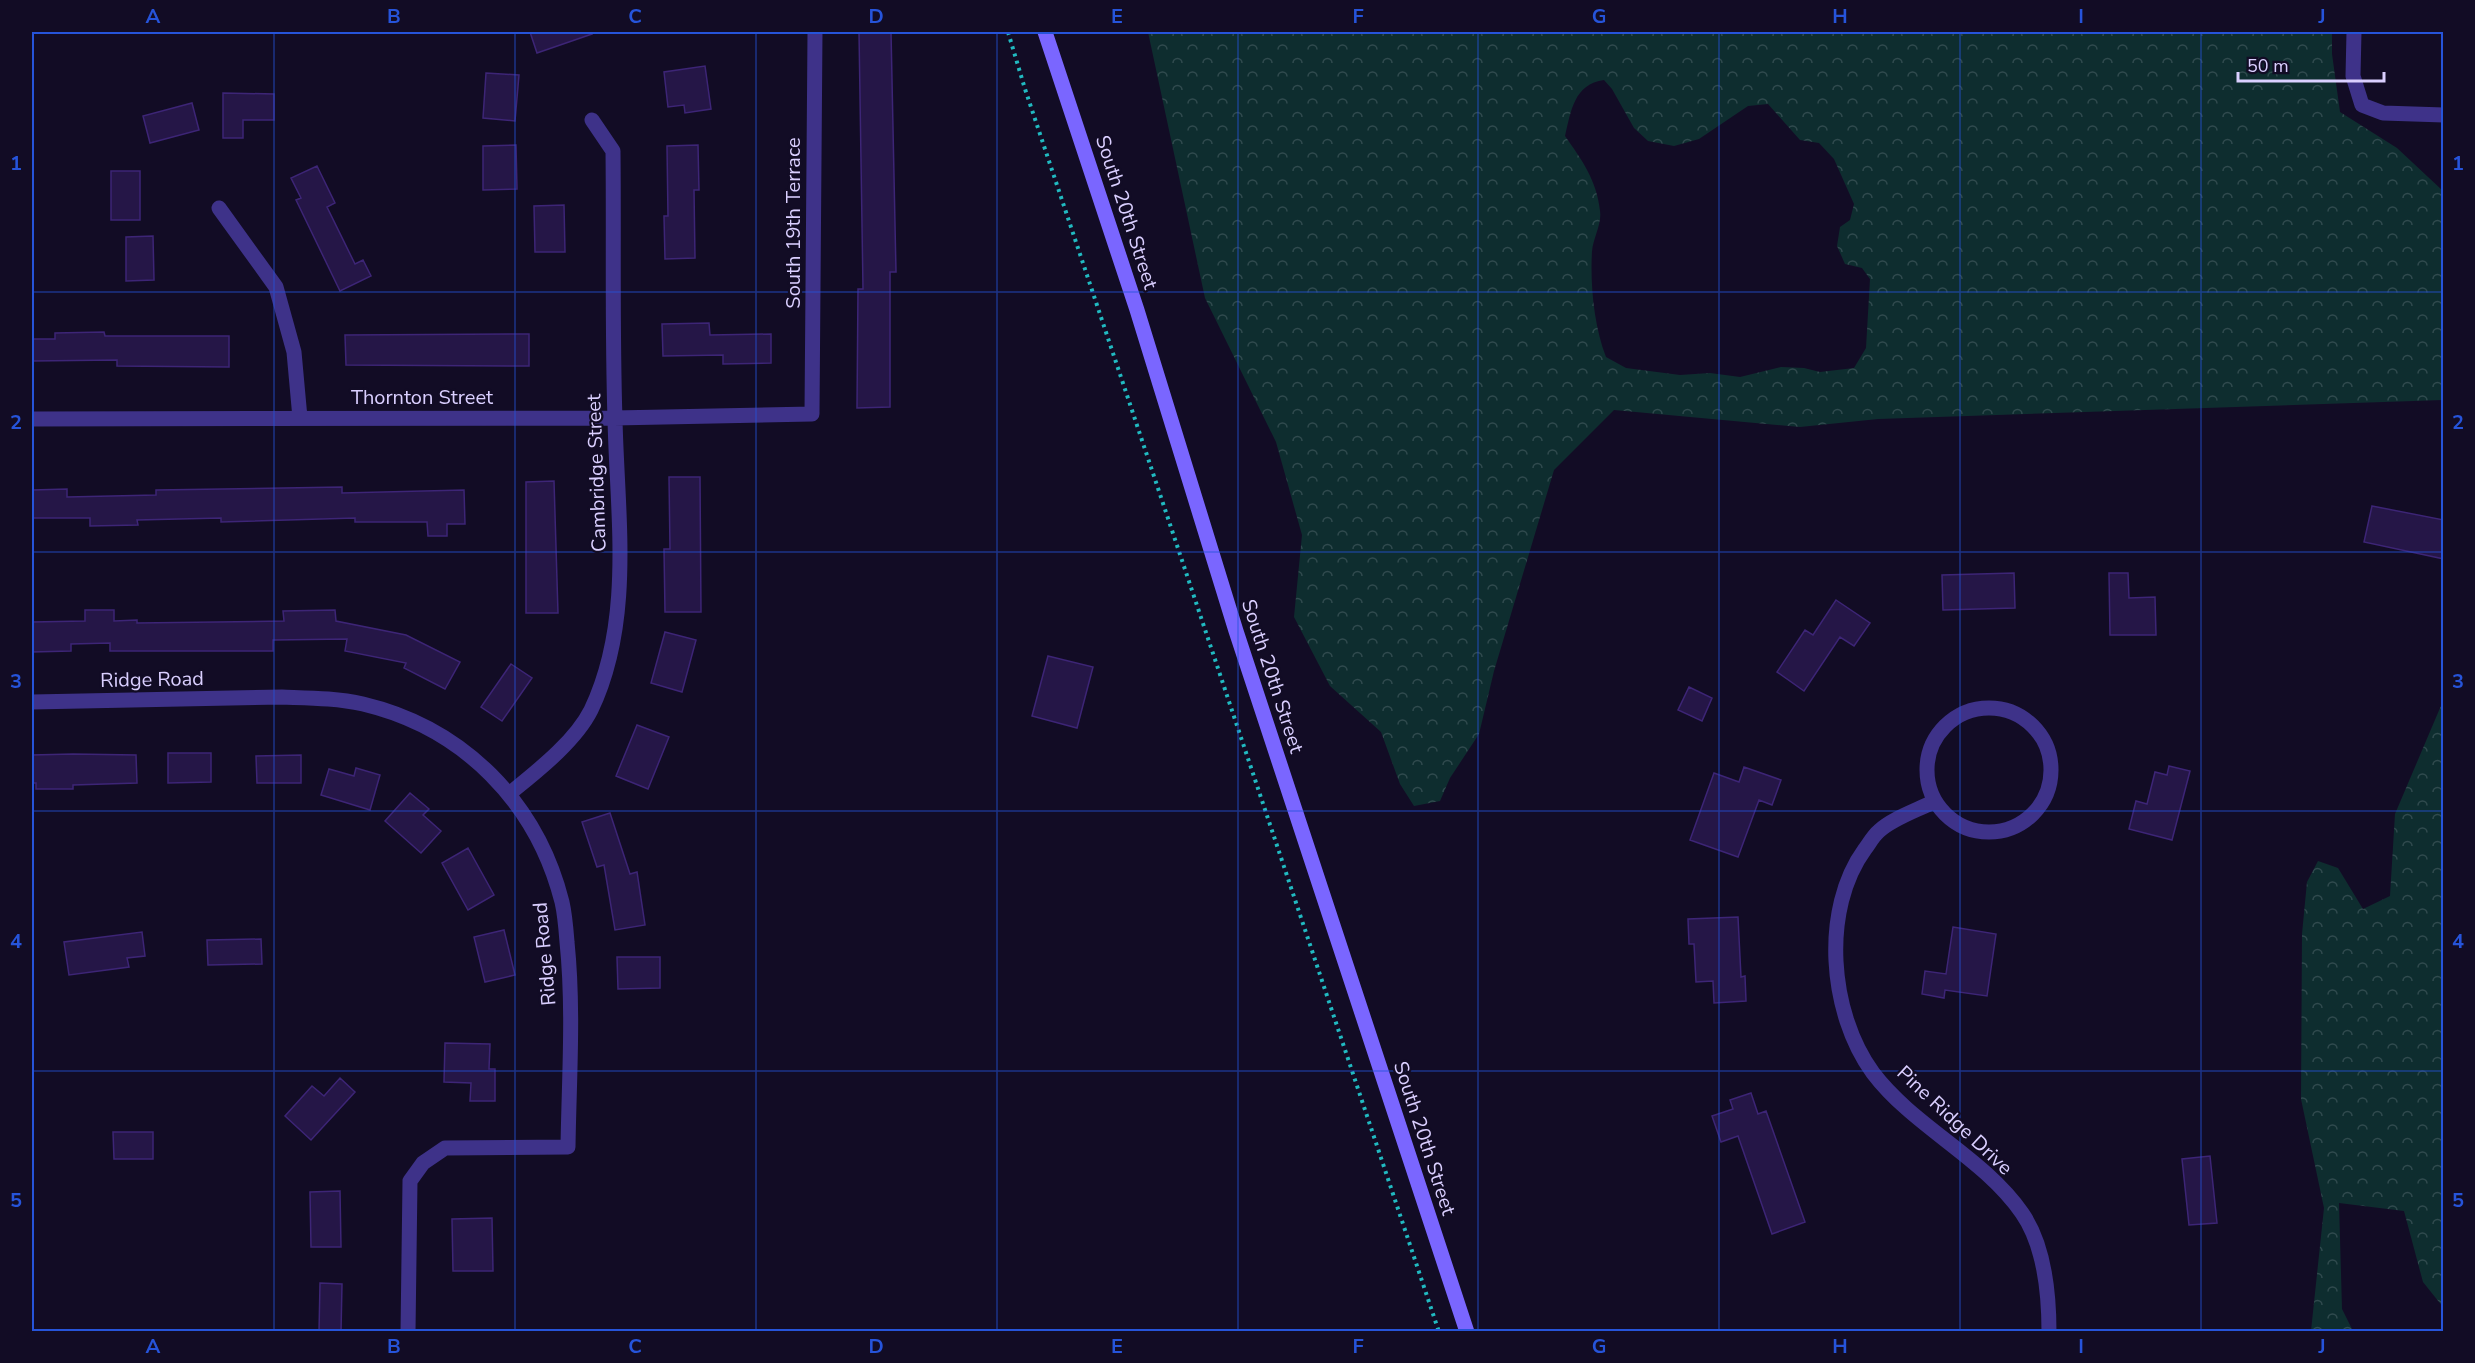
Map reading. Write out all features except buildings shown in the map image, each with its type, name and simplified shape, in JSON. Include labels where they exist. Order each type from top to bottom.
[{"type":"main road","name":"South 20th Street","points":[[1045,32],[1137,310],[1243,652],[1467,1332]]},
{"type":"street","name":"South 19th Terrace","points":[[812,414],[815,32]]},
{"type":"street","points":[[2354,32],[2354,76],[2362,105],[2383,113],[2444,115]]},
{"type":"street","name":"Cambridge Street","points":[[509,794],[555,756],[590,711],[614,643],[620,570],[615,418],[613,151],[592,120]]},
{"type":"street","points":[[219,208],[276,287],[294,352],[300,418]]},
{"type":"street","name":"Thornton Street","points":[[32,419],[615,418],[812,414]]},
{"type":"street","name":"Ridge Road","points":[[32,702],[282,697],[320,698],[363,704],[405,718],[440,735],[484,767],[521,807],[548,855],[563,904],[571,978],[568,1147],[445,1148],[423,1163],[410,1181],[408,1332]]},
{"type":"street","points":[[1983,707],[2002,708],[2020,715],[2035,727],[2045,742],[2051,760],[2051,778],[2046,795],[2036,811],[2022,823],[1996,831],[1969,830],[1953,821],[1935,801],[1926,774],[1928,754],[1935,736],[1948,722],[1964,712],[1983,707]]},
{"type":"street","name":"Pine Ridge Drive","points":[[1935,801],[1879,831],[1850,869],[1839,906],[1835,948],[1838,986],[1859,1047],[1873,1072],[1909,1110],[1992,1180],[2022,1214],[2041,1256],[2048,1292],[2049,1332]]},
{"type":"path","points":[[1008,32],[1028,100],[1439,1332]]},
{"type":"green space","points":[[1148,32],[2332,32],[2332,54],[2340,112],[2397,148],[2443,191],[2443,400],[1878,419],[1800,427],[1614,410],[1554,470],[1494,671],[1479,734],[1450,778],[1440,801],[1414,806],[1400,784],[1381,732],[1330,686],[1294,617],[1302,535],[1276,442],[1205,298]],"holes":[[[1604,80],[1612,89],[1634,128],[1648,141],[1674,146],[1699,139],[1748,106],[1768,104],[1800,140],[1819,143],[1834,159],[1854,204],[1850,220],[1840,227],[1837,246],[1845,264],[1862,268],[1870,279],[1866,348],[1854,368],[1820,372],[1804,368],[1781,367],[1740,377],[1710,373],[1680,375],[1626,368],[1606,357],[1596,319],[1592,278],[1592,251],[1600,216],[1598,200],[1588,171],[1565,136],[1572,108],[1580,93],[1586,87]]]},
{"type":"green space","points":[[2443,701],[2443,1307],[2423,1282],[2404,1211],[2339,1203],[2342,1309],[2353,1331],[2311,1331],[2324,1208],[2301,1099],[2302,934],[2307,882],[2318,861],[2338,868],[2363,909],[2390,896],[2395,814]]}]
